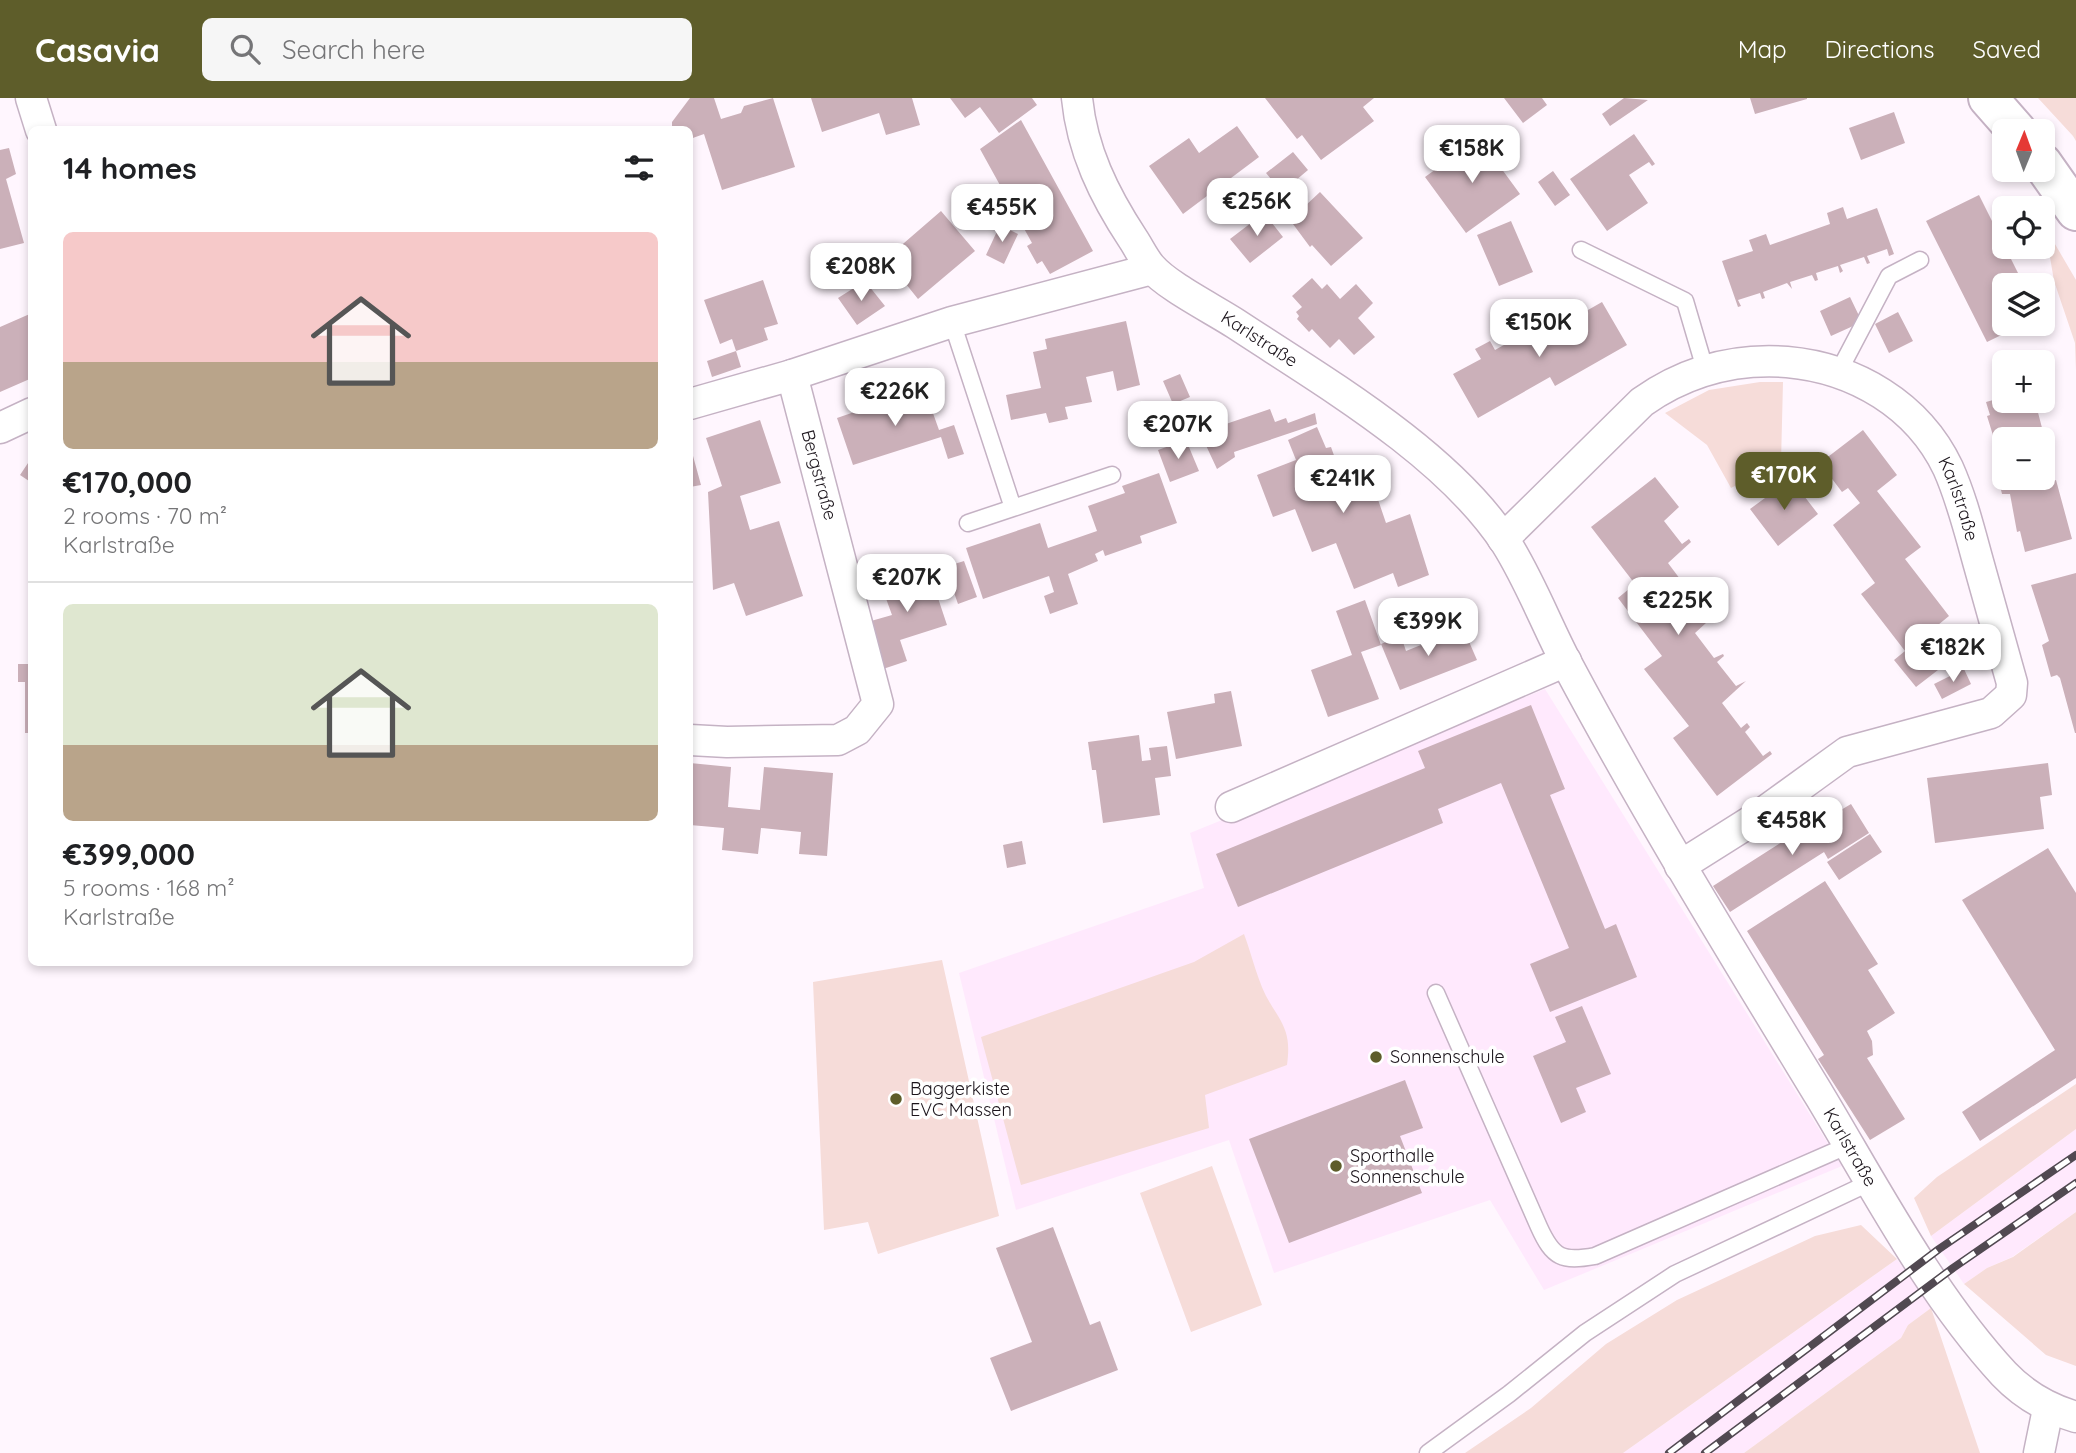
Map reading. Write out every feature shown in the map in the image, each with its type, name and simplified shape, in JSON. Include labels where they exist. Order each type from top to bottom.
[{"type":"main road","points":[[1988,98],[2006,119]]},
{"type":"main road","points":[[2055,181],[2076,211]]},
{"type":"street","points":[[31,98],[40,126]]},
{"type":"street","name":"Karlstraße","points":[[1077,98],[1080,127],[1089,158],[1117,214],[1152,269],[1334,389],[1409,444],[1463,493],[1503,539],[1527,579],[1566,661],[1680,866],[1871,1182],[1967,1329],[2007,1377],[2062,1413],[2039,1453]]},
{"type":"street","points":[[693,403],[792,375],[952,322],[1152,269]]},
{"type":"street","name":"Karlstraße","points":[[1503,539],[1642,401],[1664,386],[1705,369],[1766,360],[1804,364],[1839,373],[1869,385],[1898,402],[1948,467],[1965,516],[2012,683],[2011,695],[2003,706],[1991,713],[1847,752],[1753,820],[1680,866]]},
{"type":"street","name":"Bergstraße","points":[[693,740],[838,740],[857,730],[878,704],[792,375]]},
{"type":"street","points":[[0,428],[28,416]]},
{"type":"street","points":[[1231,807],[1566,661]]},
{"type":"lane","points":[[1581,250],[1685,301],[1705,369]]},
{"type":"lane","points":[[1839,373],[1889,276],[1920,260]]},
{"type":"lane","points":[[952,322],[1013,508]]},
{"type":"lane","points":[[968,523],[1112,475]]},
{"type":"lane","points":[[1436,993],[1543,1238],[1548,1248],[1559,1256],[1574,1259],[1595,1256],[1849,1145]]},
{"type":"lane","points":[[1428,1453],[1509,1395],[1585,1333],[1675,1274],[1871,1182]]},
{"type":"shaded area","points":[[2038,98],[2076,98],[2076,141],[2073,136]]},
{"type":"shaded area","points":[[2055,244],[2076,280],[2076,370],[2075,343],[2055,284],[2055,273],[2053,273],[2050,259],[2055,259]]},
{"type":"shaded area","points":[[1760,382],[1783,382],[1781,462],[1731,488],[1707,445],[1665,413],[1709,390]]},
{"type":"shaded area","name":"Sonnenschule","points":[[1545,689],[1842,1166],[1544,1290],[1490,1200],[1274,1273],[1229,1140],[1016,1210],[959,973],[1204,888],[1190,833]]},
{"type":"shaded area","points":[[1244,934],[1262,987],[1286,1032],[1287,1065],[1205,1095],[1209,1128],[1021,1185],[981,1037],[1194,962]]},
{"type":"shaded area","name":"Baggerkiste EVC Massen","points":[[942,960],[999,1216],[878,1254],[868,1222],[824,1230],[813,982]]},
{"type":"shaded area","points":[[2076,1084],[2076,1129],[1931,1236],[1914,1198],[1937,1177]]},
{"type":"shaded area","points":[[2076,1129],[2076,1212],[2012,1257],[1987,1268],[1964,1284],[1931,1236]]},
{"type":"shaded area","points":[[1212,1166],[1262,1305],[1191,1332],[1140,1193]]},
{"type":"shaded area","points":[[2076,1212],[2076,1366],[2046,1355],[1964,1284],[1987,1268],[2013,1257]]},
{"type":"shaded area","points":[[1861,1225],[1897,1259],[1623,1453],[1465,1453],[1531,1408],[1606,1344],[1677,1300],[1815,1236]]},
{"type":"shaded area","points":[[1897,1259],[1931,1308],[1908,1325],[1901,1338],[1744,1453],[1623,1453]]},
{"type":"shaded area","points":[[1931,1308],[1980,1453],[1744,1453],[1901,1338],[1908,1325]]},
{"type":"building","points":[[690,98],[714,98],[721,119],[741,113],[744,106],[773,98],[795,167],[722,190],[704,134],[693,138],[693,126],[672,126],[672,122]]},
{"type":"building","points":[[811,98],[912,98],[920,125],[886,135],[879,113],[822,132]]},
{"type":"building","points":[[950,98],[1032,98],[1037,105],[999,133],[980,107],[965,118]]},
{"type":"building","points":[[1265,98],[1374,98],[1363,107],[1374,121],[1321,160],[1302,135],[1297,139]]},
{"type":"building","points":[[1504,98],[1542,98],[1547,105],[1523,123]]},
{"type":"building","points":[[1624,98],[1648,100],[1610,126],[1602,114]]},
{"type":"building","points":[[1750,98],[1807,98],[1807,99],[1755,114]]},
{"type":"building","points":[[1894,112],[1905,143],[1861,160],[1849,128]]},
{"type":"building","points":[[1021,120],[1093,251],[1050,274],[1042,261],[1037,264],[1027,246],[1032,243],[980,149]]},
{"type":"building","points":[[1237,126],[1259,157],[1183,214],[1149,166],[1189,138],[1199,153]]},
{"type":"building","points":[[1634,134],[1655,164],[1652,166],[1649,162],[1629,175],[1648,203],[1607,231],[1570,179]]},
{"type":"building","points":[[1479,138],[1520,194],[1466,233],[1425,177]]},
{"type":"building","points":[[9,148],[16,174],[6,179],[24,243],[0,249],[0,150]]},
{"type":"building","points":[[1293,152],[1308,170],[1282,192],[1266,173]]},
{"type":"building","points":[[1553,171],[1570,195],[1555,206],[1538,182]]},
{"type":"building","points":[[1320,192],[1363,238],[1331,266],[1312,245],[1310,247],[1290,220]]},
{"type":"building","points":[[1979,195],[1992,221],[1992,259],[2011,259],[2018,273],[1992,273],[1992,336],[1999,336],[1987,342],[1926,221]]},
{"type":"building","points":[[1843,207],[1847,219],[1877,208],[1894,254],[1889,256],[1887,249],[1867,256],[1870,263],[1867,264],[1864,257],[1840,265],[1843,271],[1840,273],[1838,266],[1816,273],[1818,280],[1815,281],[1812,275],[1790,282],[1792,289],[1787,283],[1763,292],[1765,298],[1762,299],[1760,293],[1738,300],[1741,306],[1738,307],[1722,261],[1753,251],[1749,240],[1766,234],[1770,245],[1830,224],[1827,213]]},
{"type":"building","points":[[941,211],[975,251],[918,299],[906,284],[902,287],[898,282],[902,280],[887,262],[889,256]]},
{"type":"building","points":[[1264,213],[1283,237],[1250,263],[1230,239]]},
{"type":"building","points":[[1511,221],[1533,272],[1499,286],[1477,235]]},
{"type":"building","points":[[1000,225],[1018,234],[1004,264],[986,255]]},
{"type":"building","points":[[1312,278],[1322,289],[1327,284],[1340,299],[1356,284],[1373,303],[1358,318],[1375,337],[1354,355],[1339,339],[1330,348],[1312,329],[1309,332],[1297,319],[1299,316],[1296,312],[1302,307],[1292,296]]},
{"type":"building","points":[[763,280],[778,324],[764,328],[768,340],[736,351],[732,339],[720,344],[704,300]]},
{"type":"building","points":[[865,281],[885,306],[857,325],[838,298]]},
{"type":"building","points":[[1850,297],[1862,322],[1831,336],[1820,311]]},
{"type":"building","points":[[1602,302],[1627,345],[1555,386],[1550,377],[1478,418],[1453,374],[1481,359],[1475,349],[1490,341],[1495,350],[1525,333],[1531,343],[1558,327],[1553,317],[1569,308],[1574,318]]},
{"type":"building","points":[[1898,312],[1913,341],[1889,353],[1875,324]]},
{"type":"building","points":[[28,315],[28,380],[0,392],[0,327]]},
{"type":"building","points":[[1126,321],[1140,385],[1117,391],[1113,371],[1086,377],[1092,402],[1065,407],[1068,419],[1049,423],[1046,413],[1011,420],[1006,395],[1041,388],[1033,352],[1047,349],[1045,339]]},
{"type":"building","points":[[736,351],[741,367],[712,377],[707,361]]},
{"type":"building","points":[[1180,374],[1190,397],[1173,404],[1163,381]]},
{"type":"building","points":[[924,388],[939,430],[954,425],[964,454],[948,459],[941,437],[853,465],[837,418]]},
{"type":"building","points":[[1992,400],[1992,413],[2038,413],[2042,427],[1992,427],[1992,432],[1986,402]]},
{"type":"building","points":[[1270,409],[1275,422],[1286,418],[1288,423],[1315,413],[1317,424],[1234,452],[1235,457],[1217,469],[1203,439],[1223,425]]},
{"type":"building","points":[[760,420],[781,483],[740,496],[750,530],[779,521],[803,596],[746,616],[734,583],[713,590],[708,492],[722,486],[706,438]]},
{"type":"building","points":[[1317,427],[1326,448],[1331,447],[1346,489],[1371,479],[1386,523],[1410,514],[1429,575],[1398,587],[1393,573],[1354,589],[1336,543],[1312,552],[1295,509],[1273,517],[1257,475],[1296,460],[1288,440]]},
{"type":"building","points":[[1863,430],[1897,475],[1877,491],[1921,547],[1905,559],[1949,616],[1938,625],[1960,653],[1916,687],[1894,660],[1905,651],[1861,594],[1875,583],[1833,525],[1860,503],[1848,488],[1842,492],[1820,463]]},
{"type":"building","points":[[1186,440],[1199,471],[1170,482],[1158,450]]},
{"type":"building","points":[[693,456],[701,485],[693,486]]},
{"type":"building","points":[[28,463],[28,480],[20,475]]},
{"type":"building","points":[[1159,473],[1177,523],[1140,536],[1142,543],[1105,556],[1103,550],[1095,554],[1098,561],[1068,574],[1078,604],[1050,614],[1044,596],[1054,592],[1049,576],[983,599],[966,548],[1040,523],[1048,548],[1097,531],[1088,506],[1125,493],[1122,486]]},
{"type":"building","points":[[1655,477],[1679,507],[1664,521],[1682,544],[1689,539],[1691,542],[1668,563],[1686,587],[1694,582],[1697,586],[1689,592],[1708,616],[1716,610],[1718,612],[1695,633],[1714,658],[1723,654],[1717,662],[1736,686],[1746,681],[1722,703],[1741,728],[1747,723],[1750,727],[1745,732],[1763,756],[1770,751],[1772,754],[1717,796],[1673,738],[1689,726],[1644,669],[1662,656],[1618,598],[1635,584],[1591,527]]},
{"type":"building","points":[[1791,479],[1818,514],[1778,546],[1750,509]]},
{"type":"building","points":[[2056,480],[2072,539],[2025,552],[2020,531],[2017,532],[2010,494],[2002,494],[2001,490],[2055,490]]},
{"type":"building","points":[[964,561],[977,597],[958,604],[945,567]]},
{"type":"building","points":[[927,565],[947,625],[900,640],[907,661],[883,669],[871,621],[892,615],[880,582]]},
{"type":"building","points":[[2076,573],[2075,733],[2060,678],[2057,675],[2051,677],[2042,645],[2049,641],[2031,585]]},
{"type":"building","points":[[1365,600],[1381,645],[1361,652],[1379,699],[1328,717],[1311,670],[1352,655],[1336,611]]},
{"type":"building","points":[[1463,628],[1477,660],[1400,690],[1381,644],[1401,636],[1406,651]]},
{"type":"building","points":[[18,664],[28,664],[28,733],[25,733],[25,682],[18,682]]},
{"type":"building","points":[[1964,669],[1971,684],[1942,699],[1934,684]]},
{"type":"building","points":[[1231,691],[1242,746],[1176,759],[1167,712],[1215,703],[1214,694]]},
{"type":"building","points":[[1531,705],[1565,789],[1550,795],[1605,929],[1616,924],[1637,977],[1550,1012],[1530,964],[1569,948],[1501,783],[1438,809],[1443,823],[1238,907],[1216,854],[1425,768],[1418,751]]},
{"type":"building","points":[[1139,735],[1142,761],[1151,760],[1149,748],[1167,746],[1171,776],[1155,778],[1160,815],[1103,823],[1096,770],[1092,770],[1088,742]]},
{"type":"building","points":[[693,763],[731,767],[728,807],[760,810],[764,767],[833,773],[827,856],[799,854],[801,832],[761,828],[758,854],[722,850],[724,828],[693,825]]},
{"type":"building","points":[[2048,763],[2052,795],[2040,797],[2044,829],[1935,843],[1927,778]]},
{"type":"building","points":[[1851,804],[1869,833],[1828,859],[1824,852],[1730,912],[1713,886],[1807,826],[1809,829]]},
{"type":"building","points":[[1870,834],[1882,852],[1839,880],[1827,862]]},
{"type":"building","points":[[1022,841],[1026,864],[1007,868],[1003,845]]},
{"type":"building","points":[[2048,848],[2076,893],[2076,1078],[1980,1141],[1962,1112],[2055,1050],[1962,900]]},
{"type":"building","points":[[1825,881],[1878,964],[1868,970],[1895,1013],[1867,1031],[1872,1041],[1873,1055],[1867,1058],[1905,1119],[1870,1140],[1818,1059],[1824,1055],[1747,931]]},
{"type":"building","points":[[1582,1006],[1611,1074],[1576,1088],[1586,1112],[1561,1123],[1533,1056],[1566,1042],[1555,1017]]},
{"type":"building","name":"Sporthalle Sonnenschule","points":[[1405,1080],[1423,1128],[1400,1136],[1422,1193],[1289,1243],[1249,1139]]},
{"type":"building","points":[[1053,1227],[1090,1325],[1100,1321],[1118,1370],[1011,1411],[990,1358],[1032,1342],[996,1248]]},
{"type":"railway","points":[[1669,1453],[1939,1249],[2076,1155]]},
{"type":"railway","points":[[1705,1453],[1953,1268],[2076,1183]]},
{"type":"place","name":"Sonnenschule","points":[[1376,1057]]},
{"type":"place","name":"Baggerkiste EVC Massen","points":[[896,1099]]},
{"type":"place","name":"Sporthalle Sonnenschule","points":[[1336,1166]]}]
